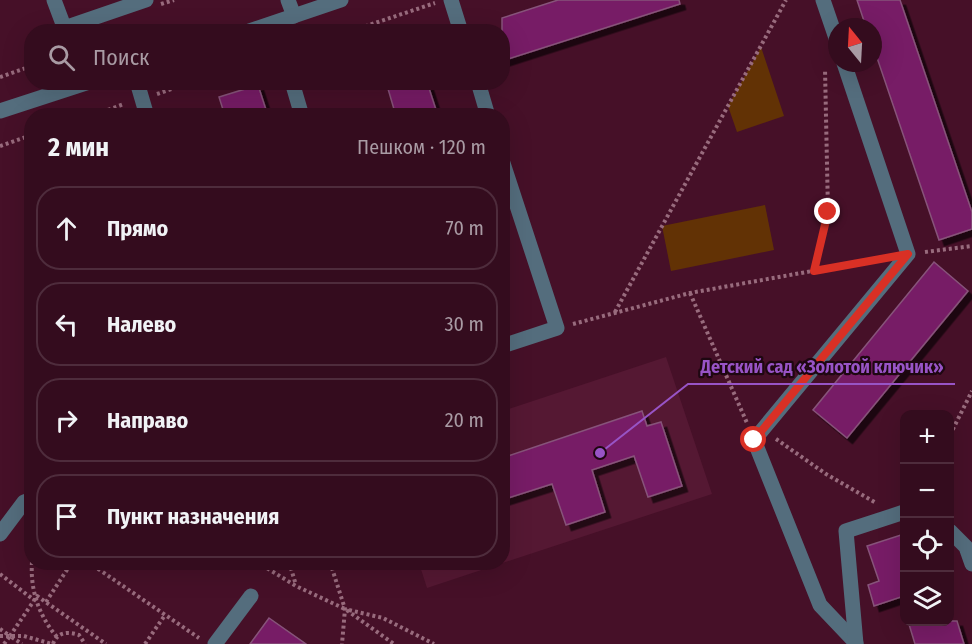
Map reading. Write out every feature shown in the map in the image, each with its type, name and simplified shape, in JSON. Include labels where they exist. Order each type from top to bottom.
[{"type":"street","points":[[54,0],[63,24]]},
{"type":"street","points":[[81,24],[146,0]]},
{"type":"street","points":[[288,0],[294,16]]},
{"type":"street","points":[[279,24],[294,16],[341,0]]},
{"type":"street","points":[[451,0],[458,24]]},
{"type":"street","points":[[823,0],[829,18]]},
{"type":"street","points":[[847,72],[908,254],[759,435],[820,605],[856,644]]},
{"type":"street","points":[[0,111],[64,90]]},
{"type":"street","points":[[139,90],[145,108]]},
{"type":"street","points":[[294,90],[300,108]]},
{"type":"street","points":[[480,90],[486,108]]},
{"type":"street","points":[[510,184],[557,328],[510,343]]},
{"type":"street","points":[[0,534],[24,502]]},
{"type":"street","points":[[856,644],[846,531],[900,513]]},
{"type":"street","points":[[954,535],[966,547],[972,564]]},
{"type":"street","points":[[215,644],[251,596]]},
{"type":"path","points":[[372,24],[444,0]]},
{"type":"path","points":[[614,313],[786,0]]},
{"type":"path","points":[[814,271],[828,212],[825,60]]},
{"type":"path","points":[[0,76],[24,68]]},
{"type":"path","points":[[115,108],[168,90]]},
{"type":"path","points":[[0,146],[24,138]]},
{"type":"path","points":[[557,328],[690,293],[908,254],[972,246]]},
{"type":"path","points":[[690,293],[759,435],[826,474],[900,512]]},
{"type":"path","points":[[954,427],[972,391]]},
{"type":"path","points":[[33,570],[35,599],[48,626],[57,637]]},
{"type":"path","points":[[46,602],[67,570]]},
{"type":"path","points":[[100,570],[208,644]]},
{"type":"path","points":[[270,570],[297,586],[345,609],[394,644]]},
{"type":"path","points":[[292,570],[297,586]]},
{"type":"path","points":[[333,570],[345,609],[342,644]]},
{"type":"path","points":[[0,574],[35,599]]},
{"type":"path","points":[[4,644],[37,596],[106,644]]},
{"type":"path","points":[[345,609],[383,618],[434,644]]},
{"type":"path","points":[[145,644],[165,615]]},
{"type":"path","points":[[79,635],[84,628]]},
{"type":"path","points":[[0,629],[21,644]]},
{"type":"path","points":[[0,636],[39,639],[52,644],[57,637],[67,632],[79,635],[85,644]]},
{"type":"shaded area","points":[[761,47],[784,116],[737,132],[728,106]]},
{"type":"shaded area","points":[[765,205],[774,250],[671,271],[662,226]]},
{"type":"shaded area","points":[[666,357],[712,494],[510,561],[510,409]]},
{"type":"shaded area","points":[[421,570],[482,570],[427,588]]},
{"type":"building","points":[[558,0],[679,0],[680,4],[510,58],[510,24],[502,24],[502,18]]},
{"type":"building","points":[[857,0],[900,0],[972,212],[972,229],[939,240],[882,72],[882,18],[863,18]]},
{"type":"building","points":[[242,90],[260,90],[265,108],[222,108],[219,97]]},
{"type":"building","points":[[388,90],[430,90],[435,108],[394,108]]},
{"type":"building","points":[[934,262],[968,291],[847,438],[813,410]]},
{"type":"building","points":[[642,411],[647,426],[661,422],[682,486],[648,497],[634,456],[592,470],[605,512],[566,525],[552,484],[510,497],[510,455]]},
{"type":"building","points":[[900,535],[900,597],[874,606],[868,585],[879,581],[867,546]]},
{"type":"building","points":[[269,618],[306,644],[250,644]]},
{"type":"building","points":[[954,621],[957,621],[964,644],[915,644],[910,626],[954,626]]},
{"type":"place","name":"Детский сад «Золотой ключик»","points":[[600,453]]},
{"type":"route","points":[[754,440],[908,254],[814,271],[828,212]]}]
